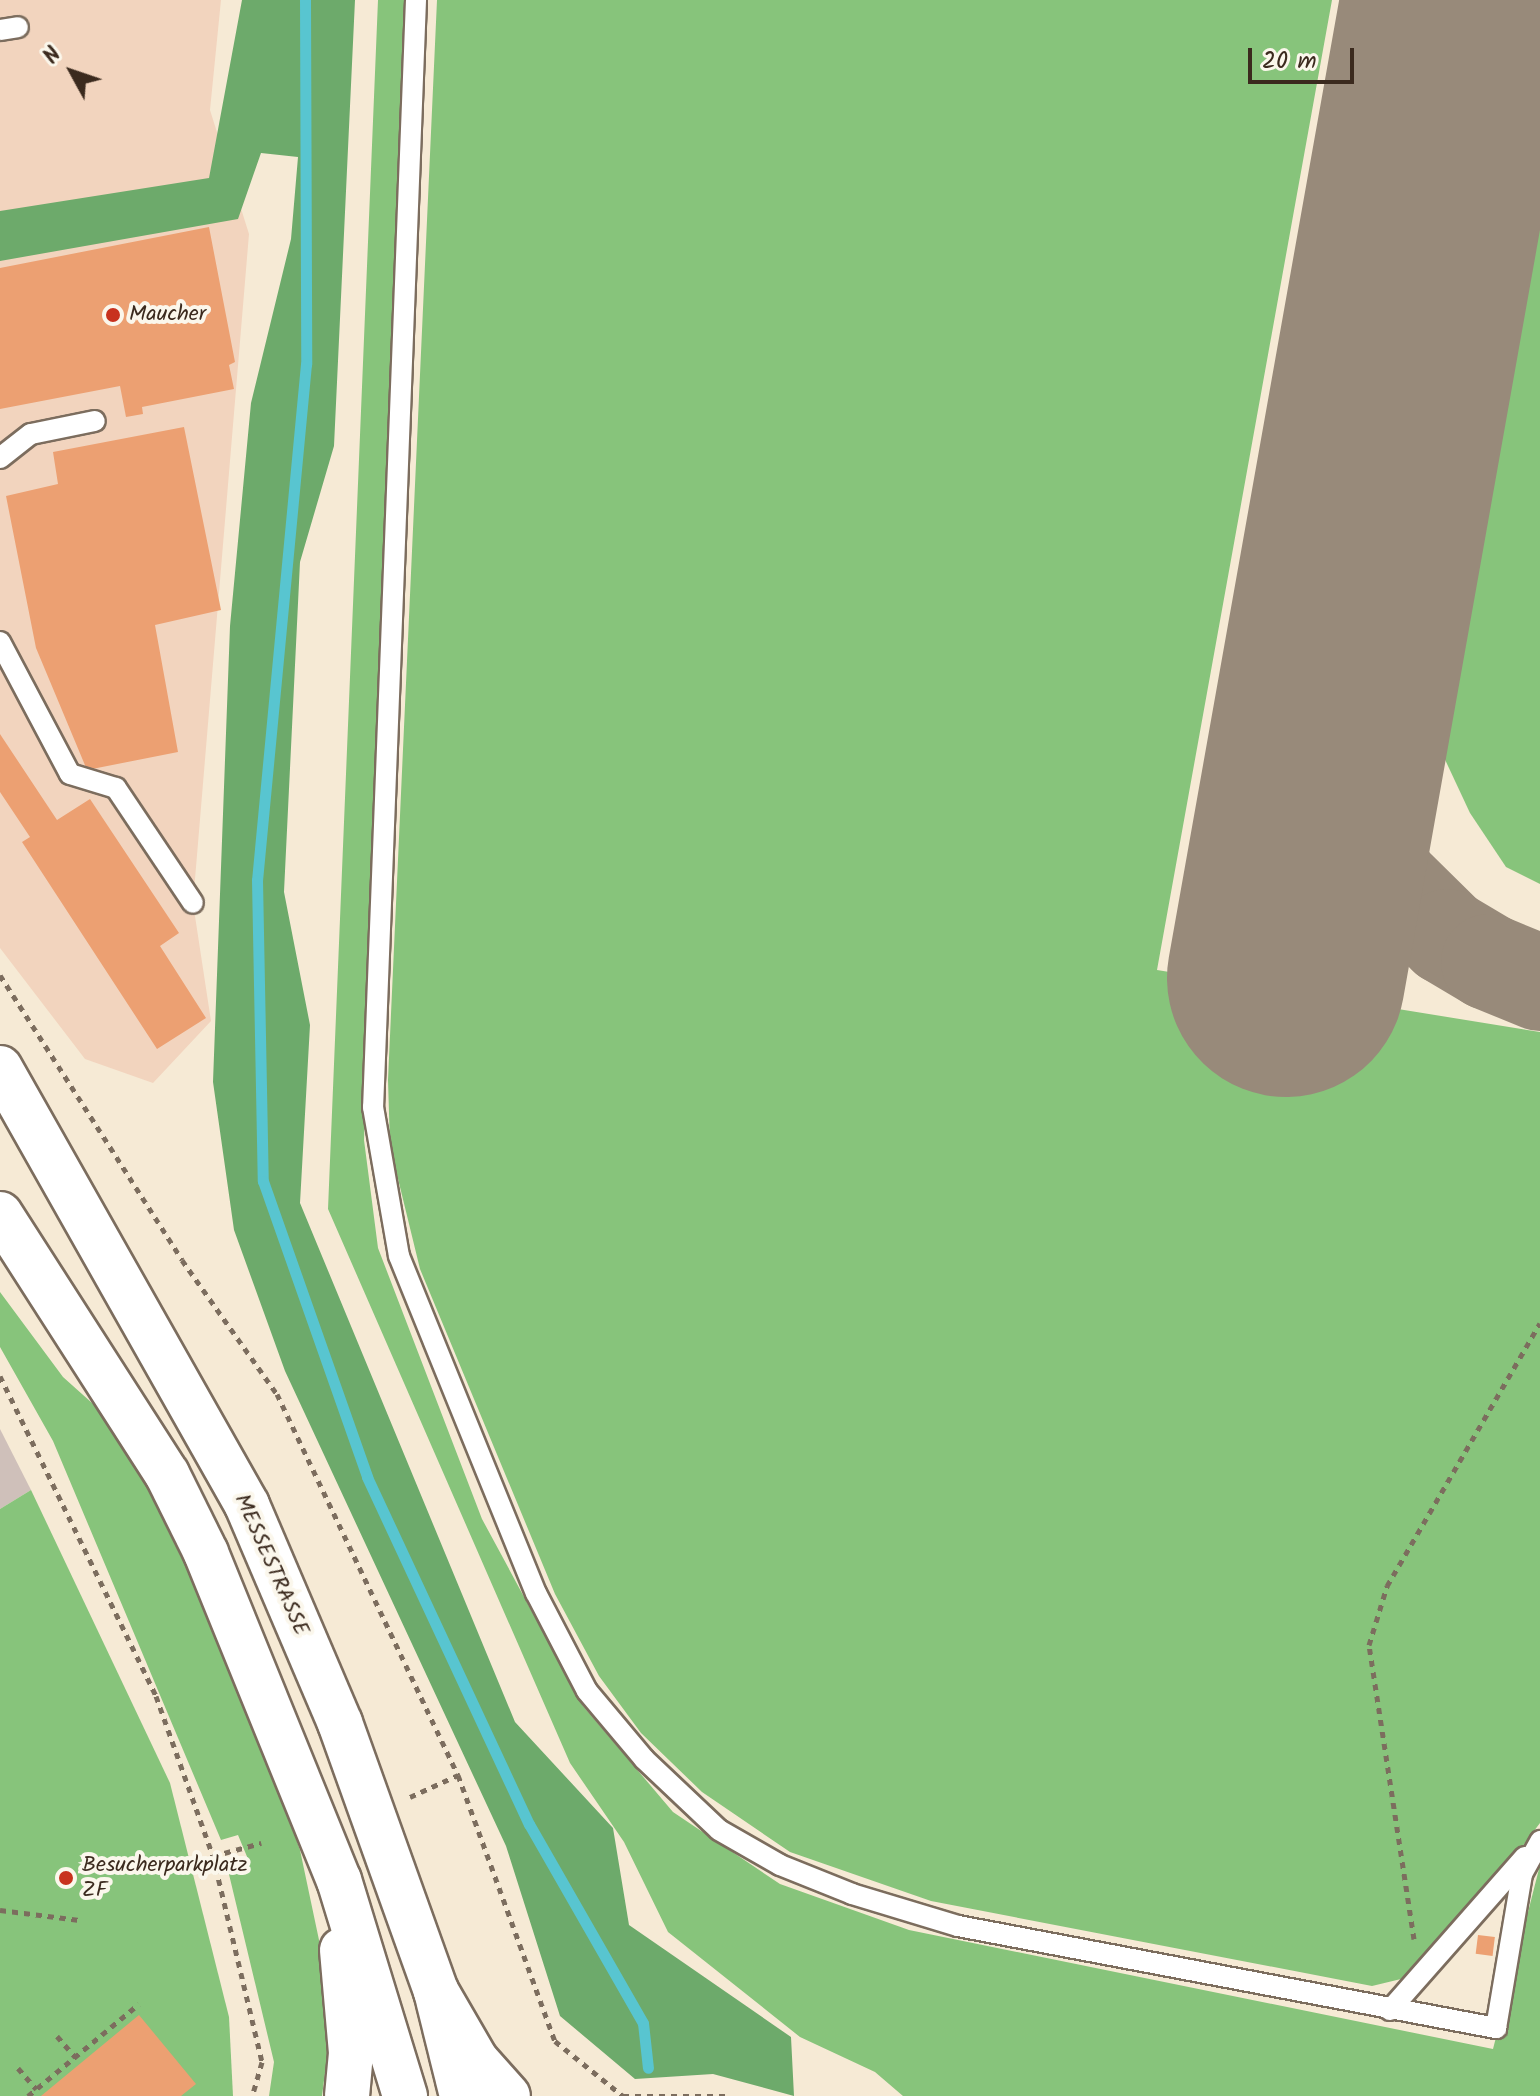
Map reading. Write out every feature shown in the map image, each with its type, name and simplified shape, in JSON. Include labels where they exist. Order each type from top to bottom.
[{"type":"street","name":"MESSESTRASSE","points":[[0,1068],[247,1505],[340,1723],[436,1991],[475,2084],[508,2096]]},
{"type":"street","points":[[0,1214],[167,1474],[206,1553],[339,1880],[405,2096]]},
{"type":"street","points":[[339,1880],[351,2053],[347,2096]]},
{"type":"lane","points":[[416,0],[373,1107],[399,1256],[536,1593],[587,1691],[644,1759],[719,1830],[780,1865],[852,1894],[958,1926],[1496,2028],[1522,1874],[1538,1842]]},
{"type":"lane","points":[[0,458],[31,434],[95,421]]},
{"type":"lane","points":[[0,642],[70,774],[116,788],[193,903]]},
{"type":"lane","points":[[1390,2010],[1538,1842]]},
{"type":"path","points":[[0,975],[182,1260],[277,1394],[458,1775],[555,2041],[623,2096],[727,2096]]},
{"type":"path","points":[[1420,1975],[1369,1645],[1387,1586],[1540,1323]]},
{"type":"path","points":[[0,1376],[156,1696],[213,1856],[262,2062],[252,2096]]},
{"type":"path","points":[[410,1797],[458,1775]]},
{"type":"path","points":[[213,1856],[261,1843]]},
{"type":"path","points":[[0,1910],[79,1920]]},
{"type":"path","points":[[28,2096],[139,2004]]},
{"type":"path","points":[[57,2036],[75,2057]]},
{"type":"path","points":[[18,2068],[36,2089]]},
{"type":"shaded area","points":[[0,0],[221,0],[210,110],[249,234],[193,903],[211,1021],[153,1083],[85,1059],[0,948]]},
{"type":"shaded area","points":[[0,1429],[31,1490],[0,1509]]},
{"type":"green space","points":[[242,0],[355,0],[334,446],[300,562],[284,892],[310,1025],[300,1203],[515,1722],[613,1828],[629,1925],[791,2037],[794,2096],[713,2074],[635,2079],[560,2016],[506,1846],[285,1371],[234,1230],[213,1082],[230,626],[251,403],[291,239],[298,157],[261,153],[238,219],[0,261],[0,211],[209,178]]},
{"type":"green space","points":[[378,0],[405,0],[364,1140],[378,1248],[482,1519],[583,1706],[673,1812],[780,1884],[909,1930],[1493,2049],[1540,1865],[1540,2096],[903,2096],[875,2072],[800,2037],[668,1932],[624,1842],[570,1763],[328,1209]]},
{"type":"green space","points":[[437,0],[1332,0],[1157,970],[1540,1032],[1540,1823],[1513,1859],[1401,1979],[1372,1986],[931,1901],[790,1852],[702,1792],[641,1733],[599,1676],[555,1594],[420,1269],[390,1146],[388,1080]]},
{"type":"green space","points":[[1540,198],[1540,884],[1506,867],[1470,813],[1441,751]]},
{"type":"green space","points":[[0,1292],[63,1377],[111,1420],[193,1572],[261,1740],[300,1850],[319,1940],[329,2042],[322,2096],[269,2096],[274,2062],[227,1866],[248,1859],[238,1835],[221,1840],[53,1441],[0,1347]]},
{"type":"green space","points":[[31,1490],[170,1783],[229,2017],[233,2096],[0,2096],[0,1509]]},
{"type":"building","name":"Maucher","points":[[209,227],[235,362],[229,365],[234,389],[142,407],[143,414],[126,417],[120,386],[0,409],[0,268]]},
{"type":"building","points":[[184,427],[221,610],[155,625],[178,752],[87,770],[36,648],[6,496],[58,484],[53,452]]},
{"type":"building","points":[[0,734],[57,820],[90,799],[179,933],[160,946],[206,1018],[157,1049],[22,842],[30,837],[0,792]]},
{"type":"building","points":[[1478,1935],[1495,1937],[1493,1956],[1476,1954]]},
{"type":"building","points":[[139,2015],[196,2084],[181,2096],[41,2096]]},
{"type":"waterway","points":[[305,0],[306,364],[257,880],[263,1181],[367,1477],[529,1824],[643,2023],[648,2068]]},
{"type":"taxiway","points":[[1342,661],[1338,706],[1345,782],[1373,852],[1391,882],[1447,937],[1489,962],[1540,983]]},
{"type":"runway","points":[[1286,978],[1460,0]]},
{"type":"place","name":"Maucher","points":[[113,315]]},
{"type":"place","name":"Besucherparkplatz ZF","points":[[66,1878]]}]
